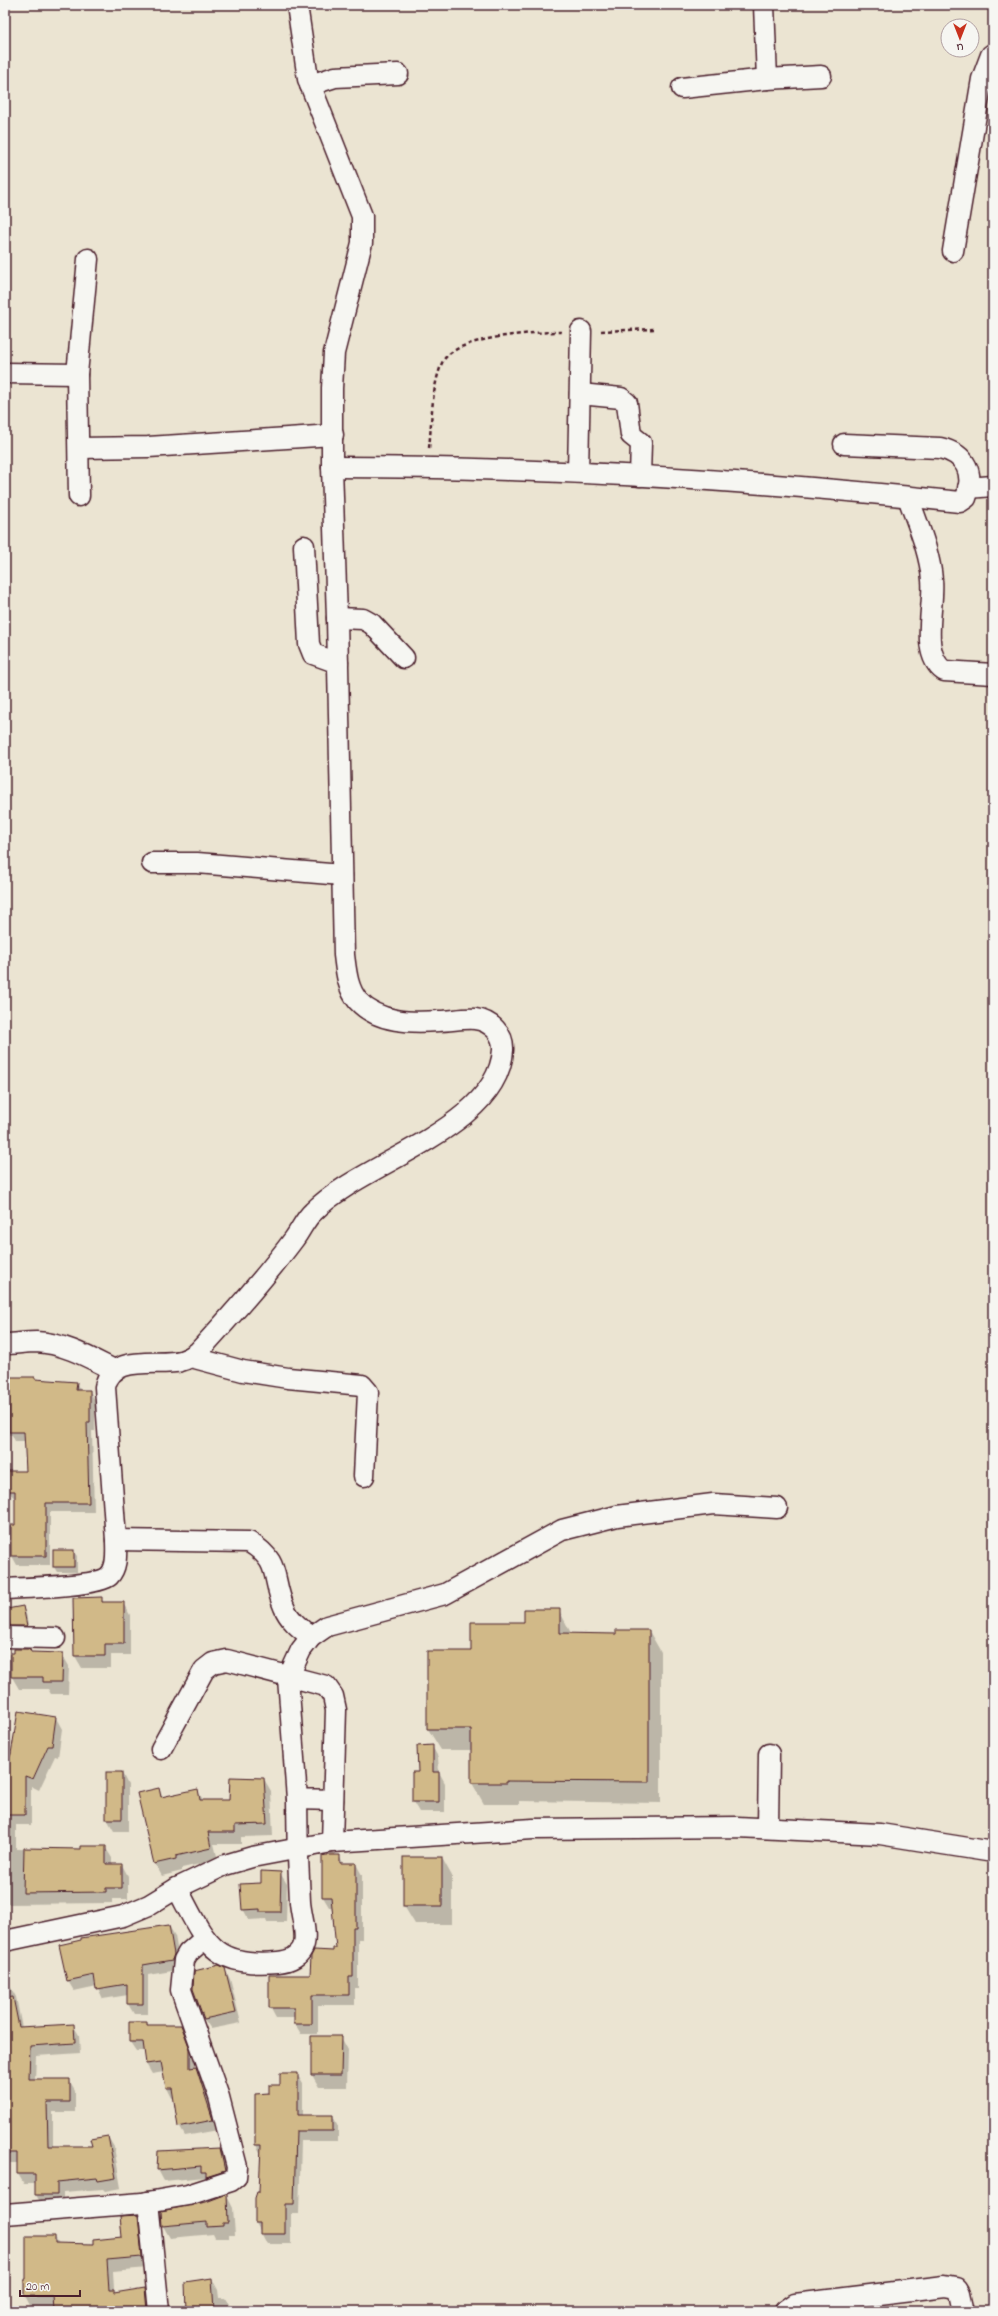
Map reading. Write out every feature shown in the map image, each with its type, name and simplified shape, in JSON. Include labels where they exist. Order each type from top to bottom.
[{"type":"street","points":[[5,1589],[102,1580],[109,1576],[116,1561],[116,1540],[105,1386],[106,1381],[114,1370],[123,1366],[172,1362],[191,1357],[207,1342],[295,1238],[312,1212],[336,1192],[437,1134],[454,1122],[484,1096],[502,1061],[503,1047],[500,1035],[492,1025],[476,1019],[414,1021],[391,1019],[378,1015],[358,1000],[350,988],[344,954],[337,618],[332,467],[332,388],[334,352],[362,243],[362,216],[310,85],[304,62],[297,5]]},
{"type":"street","points":[[764,5],[766,79]]},
{"type":"street","points":[[953,251],[982,79],[993,54]]},
{"type":"street","points":[[310,85],[335,77],[398,74]]},
{"type":"street","points":[[682,88],[766,79],[821,76]]},
{"type":"street","points":[[79,496],[77,374],[88,259]]},
{"type":"street","points":[[578,472],[581,331]]},
{"type":"street","points":[[5,373],[77,374]]},
{"type":"street","points":[[580,394],[621,398],[627,403],[631,435],[641,443],[640,476]]},
{"type":"street","points":[[79,448],[148,447],[332,435]]},
{"type":"street","points":[[332,467],[427,467],[578,472],[960,502],[966,498],[968,488],[966,464],[952,451],[940,448],[844,444]]},
{"type":"street","points":[[968,488],[993,486]]},
{"type":"street","points":[[908,497],[931,572],[930,631],[935,659],[939,667],[944,671],[993,674]]},
{"type":"street","points":[[304,546],[311,651],[338,664]]},
{"type":"street","points":[[337,618],[363,620],[372,624],[404,658]]},
{"type":"street","points":[[152,863],[197,863],[342,876]]},
{"type":"street","points":[[5,1344],[37,1342],[53,1344],[81,1354],[114,1370]]},
{"type":"street","points":[[191,1357],[243,1371],[294,1379],[362,1385],[368,1392],[364,1476]]},
{"type":"street","points":[[176,1888],[204,1939],[229,1959],[242,1962],[280,1962],[297,1956],[304,1943],[298,1849],[297,1799],[288,1678],[301,1650],[311,1637],[327,1626],[445,1594],[562,1530],[617,1516],[713,1504],[777,1508]]},
{"type":"street","points":[[116,1540],[249,1542],[262,1550],[274,1567],[284,1608],[294,1623],[311,1637]]},
{"type":"street","points":[[5,1637],[55,1638]]},
{"type":"street","points":[[161,1749],[204,1670],[213,1663],[227,1660],[288,1678],[326,1686],[333,1696],[336,1710],[332,1800],[332,1842]]},
{"type":"street","points":[[768,1828],[770,1754]]},
{"type":"street","points":[[297,1799],[332,1800]]},
{"type":"street","points":[[5,1941],[123,1916],[150,1906],[176,1888],[225,1865],[252,1857],[332,1842],[533,1829],[737,1827],[880,1834],[993,1852]]},
{"type":"street","points":[[5,2214],[148,2202],[188,2195],[231,2181],[237,2172],[219,2097],[181,1990],[184,1960],[188,1953],[204,1939]]},
{"type":"street","points":[[148,2202],[159,2311]]},
{"type":"street","points":[[785,2311],[795,2304],[873,2303],[952,2286],[960,2293],[964,2311]]},
{"type":"path","points":[[427,467],[434,393],[441,364],[448,355],[462,347],[485,339],[527,332],[654,329]]},
{"type":"building","points":[[5,1377],[35,1377],[35,1379],[77,1382],[76,1390],[90,1390],[90,1422],[87,1422],[89,1503],[46,1503],[46,1556],[11,1556],[11,1525],[15,1525],[15,1491],[7,1491],[7,1471],[26,1471],[24,1432],[9,1432],[9,1398],[5,1398]]},
{"type":"building","points":[[53,1550],[74,1550],[74,1567],[53,1567]]},
{"type":"building","points":[[102,1597],[102,1602],[124,1602],[124,1644],[105,1644],[105,1656],[74,1656],[73,1598]]},
{"type":"building","points":[[23,1606],[27,1626],[10,1626],[7,1609]]},
{"type":"building","points":[[524,1609],[560,1609],[560,1633],[616,1634],[616,1630],[649,1630],[649,1782],[507,1781],[507,1783],[471,1783],[471,1729],[427,1729],[427,1651],[471,1651],[471,1622],[524,1622]]},
{"type":"building","points":[[14,1649],[30,1649],[31,1652],[63,1653],[62,1682],[43,1682],[43,1677],[11,1677],[11,1653],[14,1653]]},
{"type":"building","points":[[18,1711],[56,1717],[52,1746],[48,1746],[33,1779],[25,1776],[25,1815],[5,1815],[5,1767],[11,1754]]},
{"type":"building","points":[[433,1745],[433,1772],[439,1772],[439,1802],[412,1802],[412,1772],[418,1772],[417,1746]]},
{"type":"building","points":[[106,1772],[122,1772],[122,1819],[106,1819]]},
{"type":"building","points":[[230,1777],[264,1778],[267,1824],[235,1825],[235,1832],[208,1832],[211,1848],[176,1856],[176,1859],[154,1864],[137,1793],[159,1788],[161,1797],[198,1789],[200,1800],[229,1800]]},
{"type":"building","points":[[81,1846],[106,1846],[106,1864],[122,1864],[122,1888],[106,1888],[106,1892],[23,1893],[24,1848],[81,1849]]},
{"type":"building","points":[[340,1855],[340,1863],[356,1863],[356,1928],[353,1928],[353,1977],[349,1977],[349,1995],[312,1995],[312,2024],[294,2024],[294,2008],[269,2008],[269,1975],[310,1975],[311,1956],[314,1950],[333,1951],[333,1948],[336,1948],[331,1897],[322,1897],[322,1856]]},
{"type":"building","points":[[403,1857],[442,1857],[442,1906],[403,1906]]},
{"type":"building","points":[[261,1871],[281,1872],[280,1912],[260,1912],[260,1909],[242,1910],[240,1884],[261,1883]]},
{"type":"building","points":[[169,1925],[174,1954],[172,1960],[143,1965],[143,2004],[127,2004],[127,1984],[96,1989],[94,1975],[67,1981],[59,1945],[81,1940],[81,1938]]},
{"type":"building","points":[[219,1965],[225,1968],[236,2012],[204,2019],[193,1989],[194,1971]]},
{"type":"building","points":[[13,1997],[19,2027],[74,2024],[75,2043],[30,2046],[29,2079],[70,2079],[70,2102],[47,2102],[48,2146],[92,2146],[90,2139],[108,2136],[116,2178],[98,2181],[97,2178],[57,2182],[57,2195],[35,2195],[35,2174],[17,2174],[17,2153],[5,2153],[7,2095],[5,2095],[5,1998]]},
{"type":"building","points":[[129,2022],[147,2022],[147,2025],[181,2025],[190,2049],[190,2068],[196,2067],[213,2120],[178,2127],[172,2088],[166,2088],[161,2062],[146,2064],[143,2042],[129,2042]]},
{"type":"building","points":[[311,2036],[342,2036],[341,2075],[311,2075]]},
{"type":"building","points":[[280,2073],[298,2073],[298,2115],[333,2115],[333,2131],[296,2131],[294,2204],[285,2204],[285,2234],[260,2234],[260,2223],[255,2223],[255,2198],[257,2192],[259,2192],[261,2145],[255,2145],[255,2094],[269,2093],[269,2085],[280,2085]]},
{"type":"building","points":[[220,2148],[225,2171],[206,2177],[206,2172],[201,2172],[201,2166],[157,2170],[158,2151]]},
{"type":"building","points":[[227,2194],[228,2223],[223,2223],[223,2226],[207,2227],[207,2222],[162,2226],[161,2211],[206,2202]]},
{"type":"building","points":[[138,2215],[142,2257],[107,2260],[109,2290],[114,2290],[114,2293],[145,2288],[147,2311],[54,2311],[53,2296],[24,2296],[24,2279],[26,2279],[26,2236],[55,2236],[55,2243],[93,2244],[93,2240],[122,2237],[120,2216]]},
{"type":"building","points":[[212,2278],[214,2311],[186,2311],[185,2282]]}]
